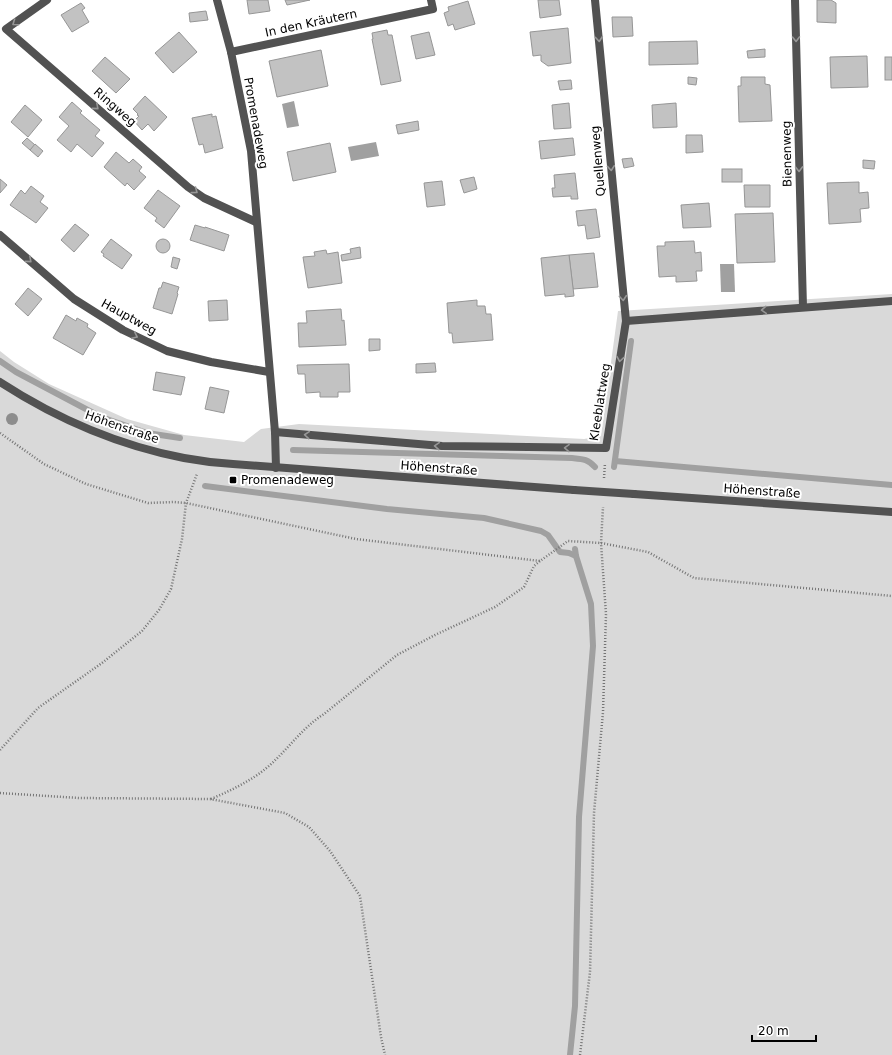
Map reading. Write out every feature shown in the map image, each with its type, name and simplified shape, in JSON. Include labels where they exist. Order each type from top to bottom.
[{"type":"street","name":"Ringweg","points":[[47,0],[6,29],[188,187],[204,198],[256,222]]},
{"type":"street","name":"Promenadeweg","points":[[218,0],[231,52],[251,151],[275,432],[276,468]]},
{"type":"street","name":"In den Kräutern","points":[[231,52],[433,9],[431,0]]},
{"type":"street","name":"Quellenweg","points":[[595,0],[626,321]]},
{"type":"street","name":"Bienenweg","points":[[795,0],[803,307]]},
{"type":"street","name":"Hauptweg","points":[[0,234],[74,299],[123,330],[167,351],[211,362],[269,372]]},
{"type":"street","points":[[626,321],[892,301]]},
{"type":"street","name":"Kleeblattweg","points":[[275,432],[442,446],[606,448],[626,321]]},
{"type":"street","name":"Höhenstraße","points":[[0,382],[53,414],[89,430],[124,443],[157,452],[202,461],[276,468],[892,512]]},
{"type":"path","points":[[0,433],[44,464],[86,484],[148,503],[186,503],[356,539],[540,561]]},
{"type":"path","points":[[604,484],[606,448]]},
{"type":"path","points":[[0,750],[38,708],[102,663],[131,640],[142,631],[159,610],[171,589],[182,539],[186,503],[202,461]]},
{"type":"path","points":[[580,1055],[590,972],[594,813],[603,712],[606,614],[601,543],[603,505]]},
{"type":"path","points":[[210,800],[239,787],[270,766],[312,722],[397,655],[435,635],[495,607],[524,587],[534,566],[568,541],[601,543],[648,552],[694,578],[892,596]]},
{"type":"path","points":[[0,793],[79,798],[210,800],[285,813],[309,827],[330,852],[360,896],[385,1055]]},
{"type":"shaded area","points":[[294,101],[299,126],[287,128],[282,104]]},
{"type":"shaded area","points":[[376,142],[379,156],[351,161],[348,147]]},
{"type":"shaded area","points":[[720,264],[734,264],[735,292],[721,292]]},
{"type":"shaded area","points":[[892,294],[892,1055],[0,1055],[0,351],[14,362],[49,384],[127,419],[184,435],[244,442],[261,429],[299,424],[584,439],[601,436],[618,311]]},
{"type":"building","points":[[247,0],[268,0],[270,11],[249,14]]},
{"type":"building","points":[[285,0],[310,0],[287,5]]},
{"type":"building","points":[[538,0],[559,0],[561,15],[540,18]]},
{"type":"building","points":[[817,0],[831,0],[836,3],[836,23],[817,22]]},
{"type":"building","points":[[468,1],[475,24],[455,30],[453,24],[448,26],[444,13],[449,11],[448,7]]},
{"type":"building","points":[[81,3],[85,8],[82,10],[89,22],[72,32],[61,15]]},
{"type":"building","points":[[206,11],[208,20],[190,22],[189,13]]},
{"type":"building","points":[[612,17],[632,17],[633,36],[613,37]]},
{"type":"building","points":[[568,28],[571,63],[548,66],[541,61],[541,55],[533,56],[530,32]]},
{"type":"building","points":[[387,30],[388,35],[392,35],[401,81],[381,85],[372,33]]},
{"type":"building","points":[[179,32],[197,52],[173,73],[155,53]]},
{"type":"building","points":[[429,32],[435,55],[416,59],[411,36]]},
{"type":"building","points":[[697,41],[698,64],[649,65],[649,42]]},
{"type":"building","points":[[765,49],[765,57],[748,58],[747,51]]},
{"type":"building","points":[[321,50],[328,86],[277,97],[269,61]]},
{"type":"building","points":[[867,56],[868,87],[831,88],[830,57]]},
{"type":"building","points":[[105,57],[130,79],[116,93],[92,71]]},
{"type":"building","points":[[885,57],[892,57],[892,80],[885,80]]},
{"type":"building","points":[[688,77],[697,78],[696,85],[688,84]]},
{"type":"building","points":[[741,77],[765,77],[765,84],[770,85],[772,121],[739,122],[738,86],[741,86]]},
{"type":"building","points":[[571,80],[572,89],[560,90],[558,81]]},
{"type":"building","points":[[145,96],[167,117],[154,131],[148,124],[142,130],[134,121],[139,116],[133,109]]},
{"type":"building","points":[[72,102],[82,111],[80,113],[100,130],[95,136],[104,143],[92,157],[77,144],[71,152],[57,140],[69,126],[59,117]]},
{"type":"building","points":[[569,103],[571,128],[554,129],[552,105]]},
{"type":"building","points":[[676,103],[677,127],[653,128],[652,105]]},
{"type":"building","points":[[25,105],[42,120],[28,137],[11,122]]},
{"type":"building","points":[[212,114],[212,117],[216,116],[223,148],[205,153],[203,144],[199,145],[192,118]]},
{"type":"building","points":[[418,121],[419,130],[398,134],[396,125]]},
{"type":"building","points":[[686,135],[702,135],[703,152],[686,153]]},
{"type":"building","points":[[27,138],[35,145],[30,150],[22,143]]},
{"type":"building","points":[[573,138],[575,155],[541,159],[539,141]]},
{"type":"building","points":[[330,143],[336,172],[293,181],[287,152]]},
{"type":"building","points":[[35,144],[43,151],[38,157],[30,150]]},
{"type":"building","points":[[116,152],[129,163],[133,159],[142,167],[139,171],[146,177],[134,190],[127,183],[125,186],[104,167]]},
{"type":"building","points":[[632,158],[634,166],[624,168],[622,159]]},
{"type":"building","points":[[863,160],[875,161],[874,169],[863,168]]},
{"type":"building","points":[[722,169],[742,169],[742,182],[722,182]]},
{"type":"building","points":[[575,173],[578,199],[571,199],[571,196],[553,197],[552,188],[555,188],[554,175]]},
{"type":"building","points":[[474,177],[477,189],[464,193],[460,180]]},
{"type":"building","points":[[0,179],[7,185],[0,193]]},
{"type":"building","points":[[442,181],[445,205],[427,207],[424,183]]},
{"type":"building","points":[[859,182],[859,193],[868,192],[869,208],[860,209],[861,222],[829,224],[827,183]]},
{"type":"building","points":[[744,185],[770,185],[770,207],[745,207]]},
{"type":"building","points":[[31,186],[44,196],[40,202],[48,208],[36,223],[10,205],[21,190],[25,194]]},
{"type":"building","points":[[158,190],[180,206],[164,228],[155,221],[157,218],[144,208]]},
{"type":"building","points":[[709,203],[711,227],[683,228],[681,205]]},
{"type":"building","points":[[596,209],[600,237],[587,239],[585,225],[578,226],[576,211]]},
{"type":"building","points":[[773,213],[775,262],[737,263],[735,214]]},
{"type":"building","points":[[75,224],[89,235],[74,252],[61,240]]},
{"type":"building","points":[[195,225],[229,235],[224,251],[190,240]]},
{"type":"building","points":[[111,239],[132,255],[122,269],[103,256],[104,254],[101,252]]},
{"type":"building","points":[[163,239],[168,241],[170,246],[168,251],[163,253],[158,251],[156,246],[158,241]]},
{"type":"building","points":[[694,241],[695,253],[701,252],[702,271],[696,271],[697,281],[676,282],[676,276],[659,277],[657,246],[665,246],[665,242]]},
{"type":"building","points":[[360,247],[361,258],[342,261],[341,255],[351,253],[350,249]]},
{"type":"building","points":[[326,250],[327,254],[338,252],[342,283],[308,288],[303,257],[315,256],[314,252]]},
{"type":"building","points":[[594,253],[598,287],[573,289],[569,255]]},
{"type":"building","points":[[569,255],[574,296],[565,297],[565,294],[545,296],[541,258]]},
{"type":"building","points":[[173,257],[180,259],[177,269],[171,267]]},
{"type":"building","points":[[163,282],[179,287],[172,314],[153,308],[159,288],[161,288]]},
{"type":"building","points":[[28,288],[42,299],[28,316],[15,304]]},
{"type":"building","points":[[227,300],[228,320],[209,321],[208,301]]},
{"type":"building","points":[[477,300],[477,306],[485,306],[486,314],[491,314],[493,340],[453,343],[452,333],[449,333],[447,303]]},
{"type":"building","points":[[341,309],[342,321],[344,320],[346,345],[299,347],[298,323],[307,323],[306,311]]},
{"type":"building","points":[[66,315],[76,321],[77,318],[88,324],[87,327],[96,333],[83,355],[53,338]]},
{"type":"building","points":[[369,339],[380,339],[380,350],[369,351]]},
{"type":"building","points":[[435,363],[436,372],[416,373],[416,364]]},
{"type":"building","points":[[349,364],[350,392],[338,392],[338,397],[320,397],[320,392],[306,393],[305,374],[298,374],[297,365]]},
{"type":"building","points":[[156,372],[185,377],[181,395],[153,390]]},
{"type":"building","points":[[210,387],[229,391],[224,413],[205,409]]},
{"type":"waterway","points":[[614,467],[631,341]]},
{"type":"waterway","points":[[0,361],[16,372],[101,417],[147,433],[180,438]]},
{"type":"waterway","points":[[293,450],[572,458],[585,460],[590,462],[595,467]]},
{"type":"waterway","points":[[615,461],[892,485]]},
{"type":"waterway","points":[[205,486],[387,509],[484,518],[541,531],[548,535],[560,552],[569,553],[576,556]]},
{"type":"waterway","points":[[570,1055],[575,1006],[579,817],[593,646],[591,604],[575,549]]},
{"type":"place","name":"Promenadeweg","points":[[233,480]]}]
